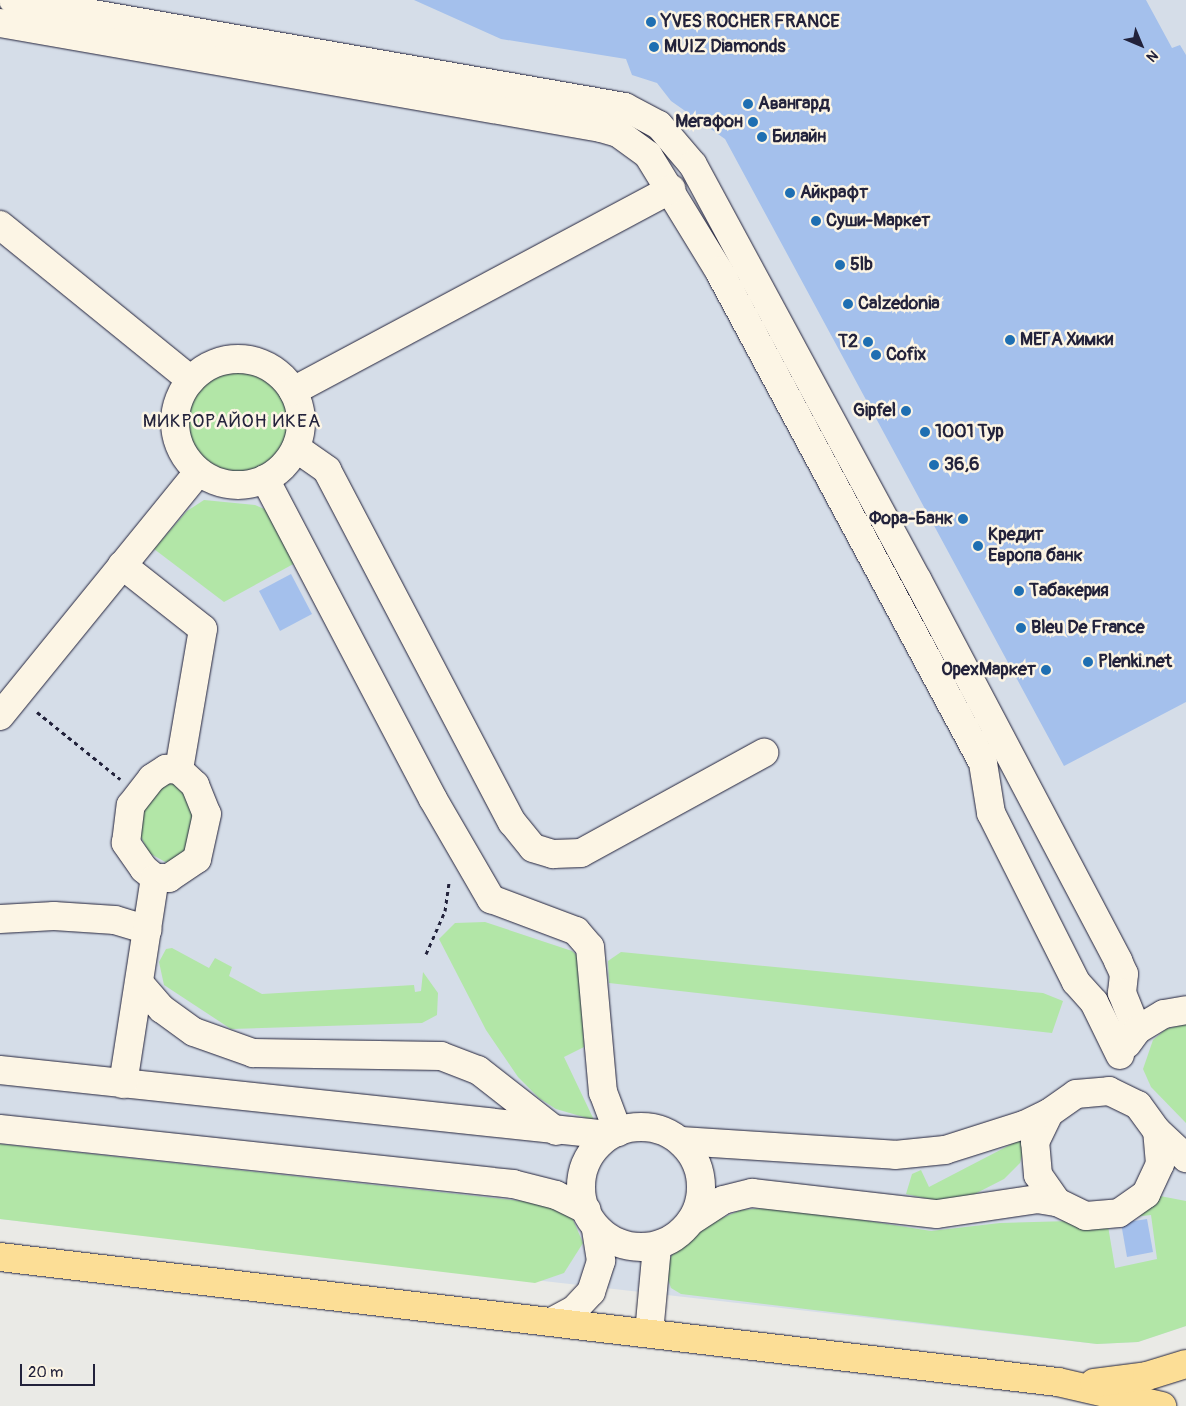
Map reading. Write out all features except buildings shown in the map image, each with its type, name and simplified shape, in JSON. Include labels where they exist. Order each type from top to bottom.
[{"type":"main road","points":[[0,1257],[1058,1382],[1162,1406]]},
{"type":"main road","points":[[1058,1382],[1121,1380],[1186,1364]]},
{"type":"street","points":[[13,0],[625,108],[659,126],[694,165],[1030,794],[1124,974],[1122,993],[1137,1030]]},
{"type":"street","points":[[0,23],[601,128],[618,133],[648,155],[671,189],[983,763],[991,813],[1076,982],[1094,1002],[1120,1055]]},
{"type":"street","points":[[293,391],[671,189]]},
{"type":"street","points":[[0,226],[191,380]]},
{"type":"street","points":[[242,359],[264,365],[293,391],[301,414],[296,448],[278,472],[265,479],[229,485],[198,472],[182,452],[176,434],[179,399],[191,380],[215,363],[242,359]]},
{"type":"street","points":[[296,448],[327,470],[512,822],[533,848],[553,854],[581,853],[764,753]]},
{"type":"street","points":[[0,716],[198,472]]},
{"type":"street","points":[[265,479],[456,839],[492,899],[576,931],[590,947],[603,1092],[614,1134]]},
{"type":"street","points":[[122,565],[203,629],[179,770]]},
{"type":"street","points":[[166,769],[179,770],[204,798],[207,830],[197,859],[185,870],[169,878],[156,878],[133,857],[126,844],[131,805],[138,793],[166,769]]},
{"type":"street","points":[[123,1084],[156,878]]},
{"type":"street","points":[[0,919],[54,916],[115,920],[148,930]]},
{"type":"street","points":[[140,984],[162,1009],[194,1032],[253,1053],[441,1056],[478,1070],[556,1131]]},
{"type":"street","points":[[1109,1091],[1120,1055],[1137,1030],[1164,1014],[1186,1010]]},
{"type":"street","points":[[0,1070],[556,1131],[614,1134],[644,1126],[680,1141],[895,1154],[945,1150],[1024,1126],[1049,1113],[1076,1094],[1109,1091],[1138,1105],[1157,1132],[1186,1158]]},
{"type":"street","points":[[1049,1113],[1035,1142],[1038,1175],[1057,1202]]},
{"type":"street","points":[[0,1129],[512,1184],[556,1195],[592,1219],[622,1246],[657,1247],[687,1229],[702,1198],[699,1163],[680,1141]]},
{"type":"street","points":[[691,1221],[724,1200],[752,1193],[956,1215],[1016,1201],[1057,1202],[1086,1216],[1119,1213],[1146,1194],[1160,1164],[1157,1132]]},
{"type":"street","points":[[551,1322],[574,1310],[591,1292],[601,1261],[592,1219],[580,1194],[586,1160],[614,1134]]},
{"type":"street","points":[[649,1333],[657,1247]]},
{"type":"path","points":[[30,707],[138,793]]},
{"type":"path","points":[[426,954],[445,911],[456,839]]},
{"type":"shaded area","points":[[0,0],[1186,0],[1186,1326],[1138,1342],[1097,1344],[0,1219]]},
{"type":"green space","points":[[238,369],[258,373],[275,384],[286,401],[290,421],[286,441],[275,458],[258,469],[238,473],[218,469],[201,458],[190,441],[186,421],[190,401],[201,384],[218,373]]},
{"type":"green space","points":[[204,500],[255,505],[269,511],[297,562],[224,602],[154,549],[187,511]]},
{"type":"green space","points":[[174,781],[198,806],[187,852],[169,864],[149,853],[138,831],[142,814],[162,784]]},
{"type":"green space","points":[[485,922],[572,951],[580,958],[584,1047],[564,1057],[594,1120],[556,1109],[539,1098],[518,1077],[486,1030],[439,939],[455,923]]},
{"type":"green space","points":[[172,948],[209,968],[215,958],[232,967],[229,976],[262,994],[414,985],[415,992],[421,991],[423,972],[438,993],[437,1015],[422,1023],[231,1029],[164,985],[159,962],[166,949]]},
{"type":"green space","points":[[621,952],[1043,993],[1063,1001],[1052,1033],[609,983],[608,961]]},
{"type":"green space","points":[[1186,1024],[1186,1123],[1151,1087],[1143,1069],[1153,1040],[1166,1029]]},
{"type":"green space","points":[[1027,1136],[1020,1163],[1004,1179],[961,1201],[942,1202],[906,1194],[912,1174],[921,1170],[929,1187]]},
{"type":"green space","points":[[0,1144],[540,1203],[571,1215],[583,1243],[564,1273],[535,1283],[0,1219]]},
{"type":"green space","points":[[1160,1196],[1186,1201],[1186,1326],[1138,1342],[1097,1344],[681,1294],[671,1288],[667,1276],[668,1262],[676,1248],[705,1225],[741,1210],[781,1207],[931,1231],[1000,1223],[1107,1220],[1115,1268],[1157,1259],[1151,1215],[1126,1218]]},
{"type":"place","name":"YVES ROCHER FRANCE","points":[[651,22]]},
{"type":"place","name":"MUIZ Diamonds","points":[[654,47]]},
{"type":"place","name":"Авангард","points":[[748,104]]},
{"type":"place","name":"Мегафон","points":[[753,122]]},
{"type":"place","name":"Билайн","points":[[762,137]]},
{"type":"place","name":"Айкрафт","points":[[790,193]]},
{"type":"place","name":"Суши-Маркет","points":[[816,221]]},
{"type":"place","name":"5lb","points":[[840,265]]},
{"type":"place","name":"Calzedonia","points":[[848,304]]},
{"type":"place","name":"МЕГА Химки","points":[[1010,340]]},
{"type":"place","name":"T2","points":[[868,342]]},
{"type":"place","name":"Cofix","points":[[876,355]]},
{"type":"place","name":"Gipfel","points":[[906,411]]},
{"type":"place","name":"1001 Тур","points":[[925,432]]},
{"type":"place","name":"36,6","points":[[934,465]]},
{"type":"place","name":"Фора-Банк","points":[[963,519]]},
{"type":"place","name":"Кредит Европа банк","points":[[978,546]]},
{"type":"place","name":"Табакерия","points":[[1019,591]]},
{"type":"place","name":"Bleu De France","points":[[1021,628]]},
{"type":"place","name":"Plenki.net","points":[[1088,662]]},
{"type":"place","name":"ОрехМаркет","points":[[1046,670]]},
{"type":"district","name":"МИКРОРАЙОН ИКЕА","points":[[232,422]]}]
